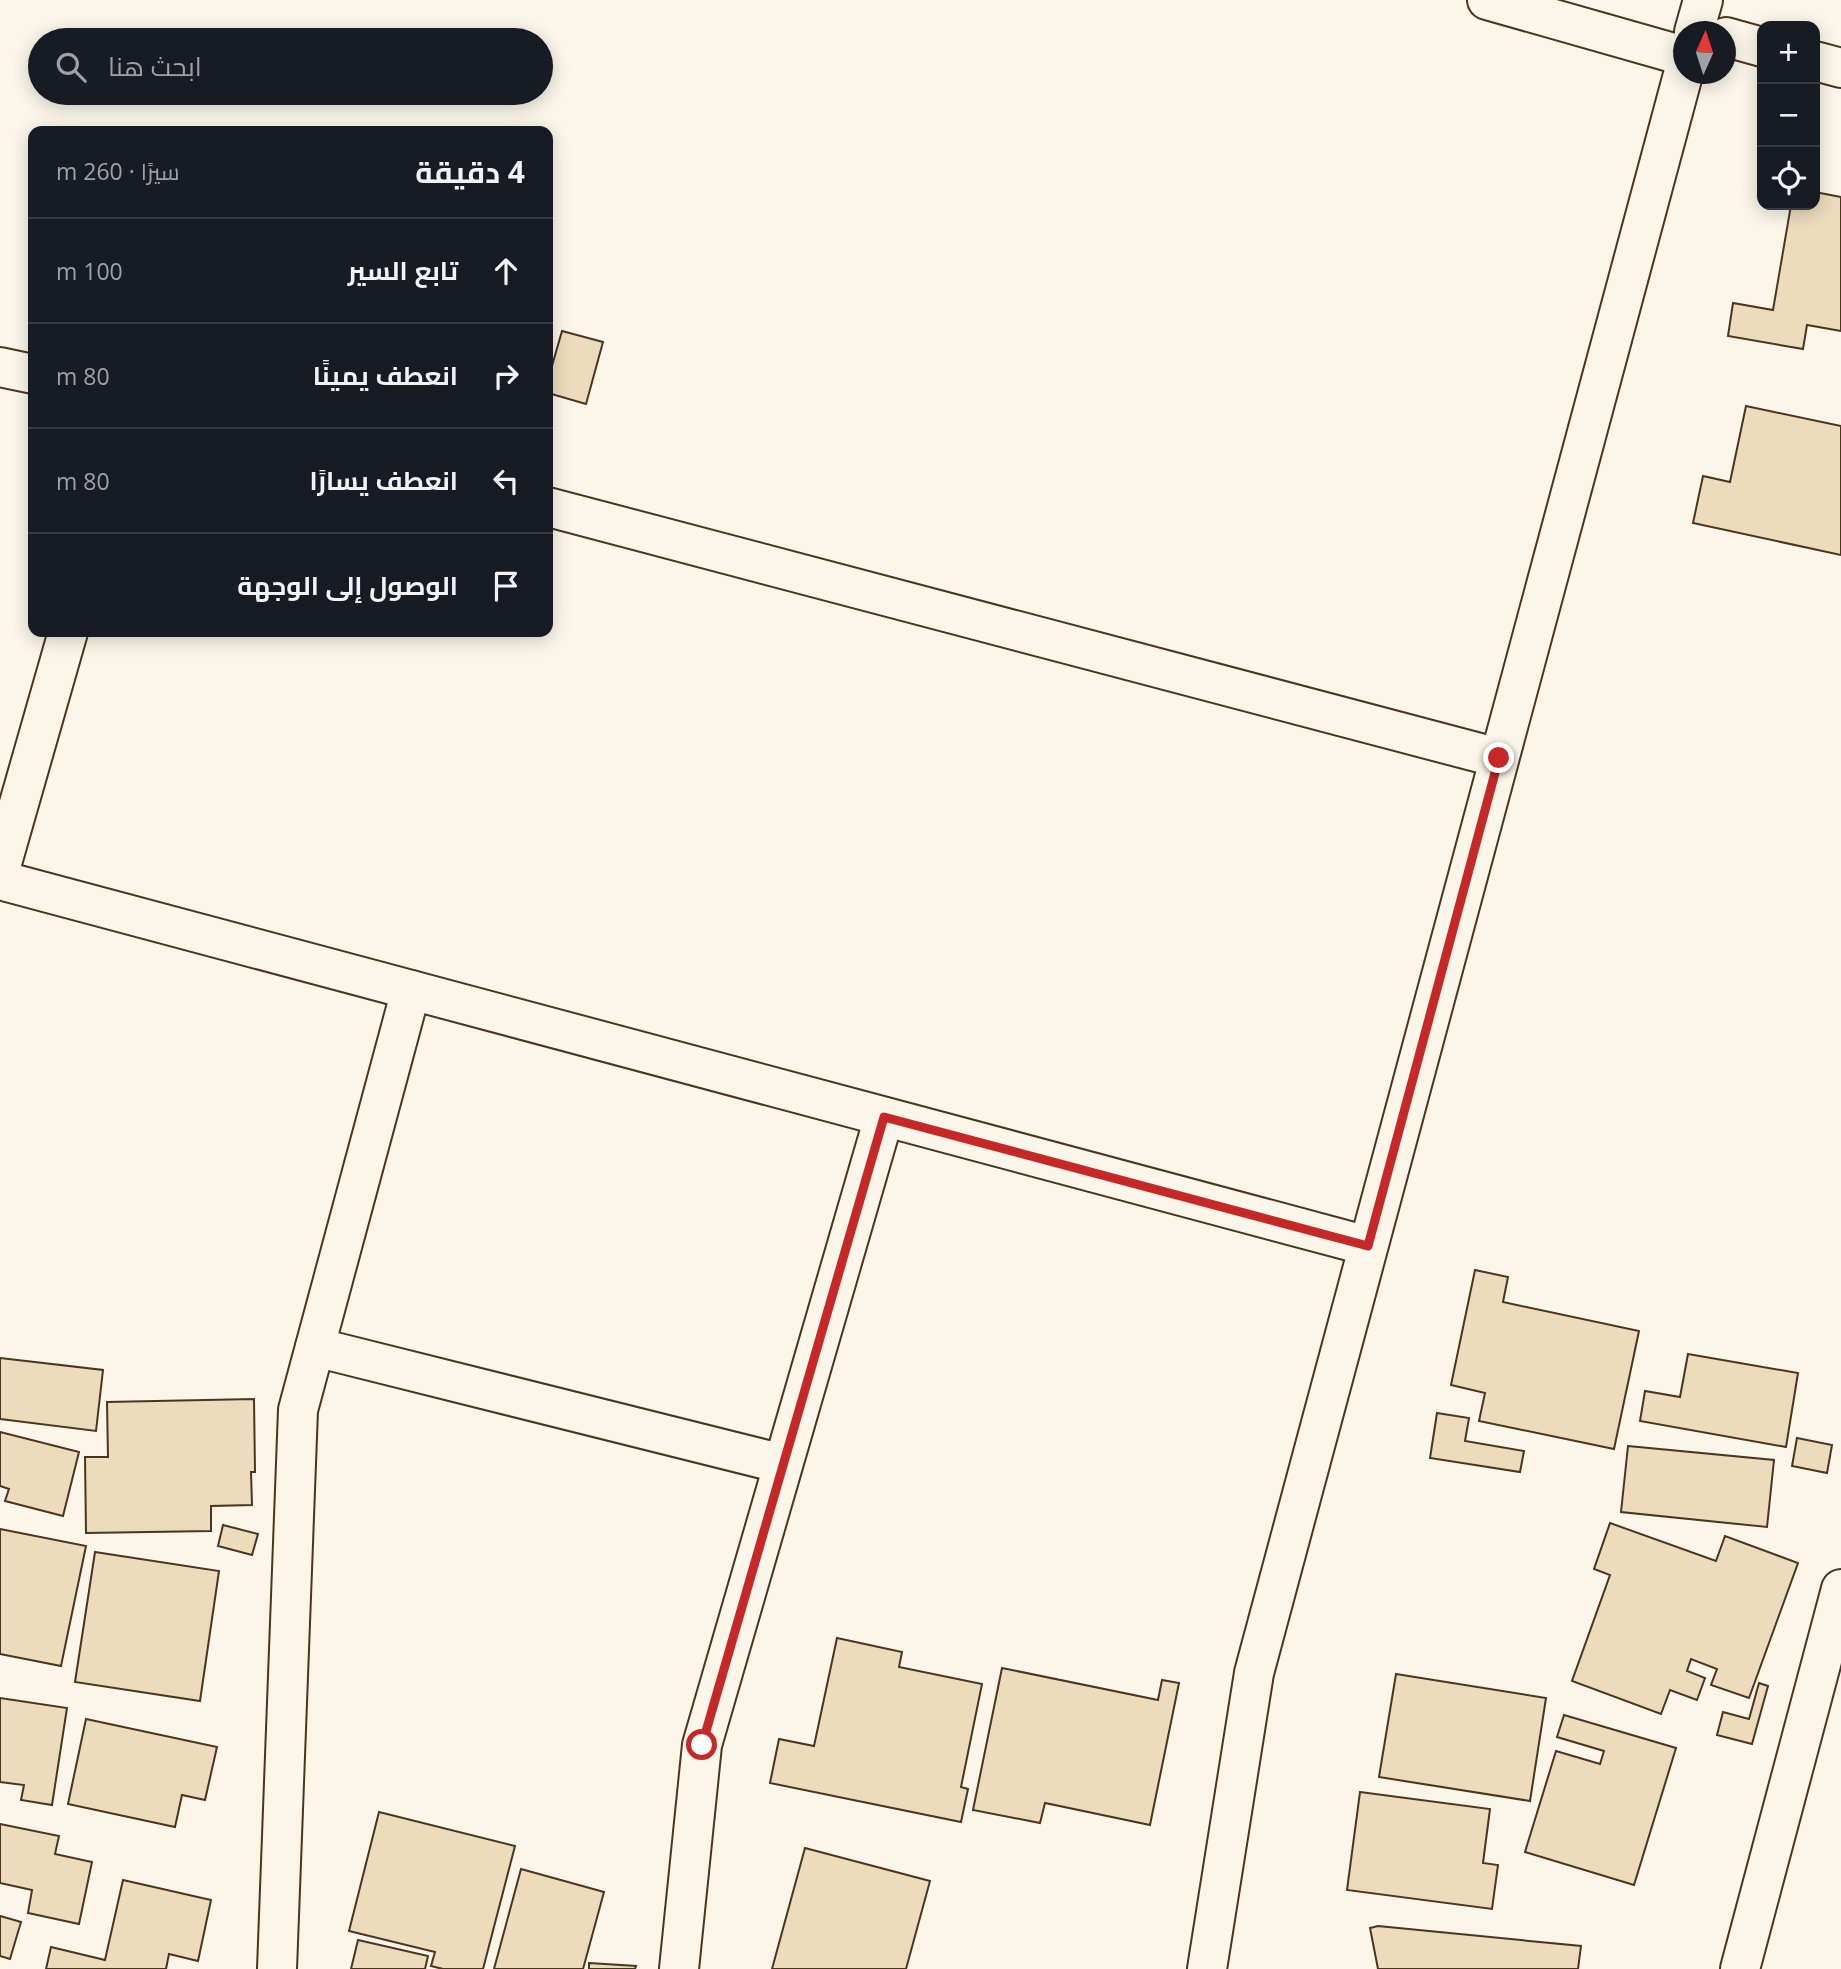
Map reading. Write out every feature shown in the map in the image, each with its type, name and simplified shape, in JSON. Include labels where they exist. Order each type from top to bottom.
[{"type":"street","points":[[1487,0],[1673,27]]},
{"type":"street","points":[[1736,40],[1757,46]]},
{"type":"street","points":[[1820,62],[1841,68]]},
{"type":"street","points":[[1207,1969],[1254,1673],[1680,84]]},
{"type":"street","points":[[0,367],[28,373]]},
{"type":"street","points":[[553,508],[1499,758]]},
{"type":"street","points":[[0,870],[67,637]]},
{"type":"street","points":[[0,880],[1368,1246]]},
{"type":"street","points":[[277,1969],[298,1410],[411,990]]},
{"type":"street","points":[[679,1969],[702,1745],[884,1117]]},
{"type":"street","points":[[315,1347],[783,1464]]},
{"type":"street","points":[[1740,1969],[1841,1589]]},
{"type":"building","points":[[1820,193],[1841,197],[1841,331],[1807,325],[1803,349],[1728,336],[1733,303],[1773,310],[1790,210],[1820,210]]},
{"type":"building","points":[[562,331],[603,342],[586,404],[553,394],[553,362]]},
{"type":"building","points":[[1746,406],[1841,426],[1841,555],[1693,523],[1703,476],[1730,482]]},
{"type":"building","points":[[1475,1270],[1508,1277],[1503,1302],[1639,1331],[1614,1449],[1479,1421],[1485,1393],[1451,1385]]},
{"type":"building","points":[[1688,1354],[1798,1373],[1786,1447],[1640,1421],[1645,1391],[1680,1397]]},
{"type":"building","points":[[0,1358],[103,1370],[96,1431],[0,1419]]},
{"type":"building","points":[[254,1399],[255,1472],[251,1472],[252,1505],[211,1506],[211,1531],[86,1533],[85,1457],[108,1457],[107,1402]]},
{"type":"building","points":[[1437,1413],[1469,1418],[1465,1441],[1524,1451],[1520,1472],[1430,1458]]},
{"type":"building","points":[[0,1432],[79,1452],[63,1516],[5,1501],[9,1489],[0,1486]]},
{"type":"building","points":[[1797,1438],[1832,1445],[1827,1473],[1792,1466]]},
{"type":"building","points":[[1628,1446],[1774,1460],[1767,1527],[1621,1512]]},
{"type":"building","points":[[1610,1523],[1716,1561],[1725,1536],[1798,1563],[1749,1698],[1711,1685],[1717,1669],[1691,1659],[1687,1671],[1705,1678],[1697,1700],[1670,1690],[1661,1714],[1572,1681],[1610,1575],[1594,1569]]},
{"type":"building","points":[[223,1525],[258,1534],[252,1555],[218,1546]]},
{"type":"building","points":[[0,1529],[86,1546],[61,1666],[0,1654]]},
{"type":"building","points":[[95,1552],[219,1571],[200,1701],[75,1682]]},
{"type":"building","points":[[837,1638],[902,1652],[899,1667],[982,1684],[961,1787],[968,1789],[961,1822],[770,1783],[779,1739],[814,1746]]},
{"type":"building","points":[[1002,1668],[1158,1700],[1162,1680],[1179,1683],[1150,1825],[1045,1803],[1040,1823],[973,1810]]},
{"type":"building","points":[[1396,1674],[1546,1698],[1530,1801],[1379,1777]]},
{"type":"building","points":[[1759,1683],[1768,1686],[1752,1744],[1717,1735],[1723,1712],[1749,1719]]},
{"type":"building","points":[[0,1698],[67,1708],[52,1805],[21,1800],[24,1785],[0,1782]]},
{"type":"building","points":[[1564,1715],[1676,1748],[1634,1885],[1525,1852],[1556,1751],[1600,1764],[1604,1751],[1557,1737]]},
{"type":"building","points":[[86,1719],[217,1747],[205,1800],[182,1795],[175,1827],[68,1804]]},
{"type":"building","points":[[1360,1792],[1490,1809],[1483,1863],[1498,1865],[1492,1909],[1347,1890]]},
{"type":"building","points":[[379,1812],[515,1846],[483,1969],[443,1969],[431,1966],[435,1952],[349,1931]]},
{"type":"building","points":[[0,1824],[59,1836],[55,1854],[92,1862],[79,1924],[28,1913],[32,1890],[0,1883]]},
{"type":"building","points":[[805,1848],[930,1881],[906,1969],[772,1969]]},
{"type":"building","points":[[521,1869],[604,1892],[583,1969],[494,1969]]},
{"type":"building","points":[[123,1880],[211,1900],[198,1961],[169,1954],[166,1969],[46,1969],[51,1947],[105,1960]]},
{"type":"building","points":[[0,1916],[21,1922],[10,1959],[0,1956]]},
{"type":"building","points":[[1378,1926],[1581,1946],[1578,1969],[1378,1969],[1370,1928]]},
{"type":"building","points":[[358,1940],[428,1956],[425,1969],[351,1969]]},
{"type":"building","points":[[589,1963],[636,1966],[635,1969],[589,1969]]},
{"type":"route","points":[[702,1745],[884,1117],[1368,1246],[1499,758]]}]
